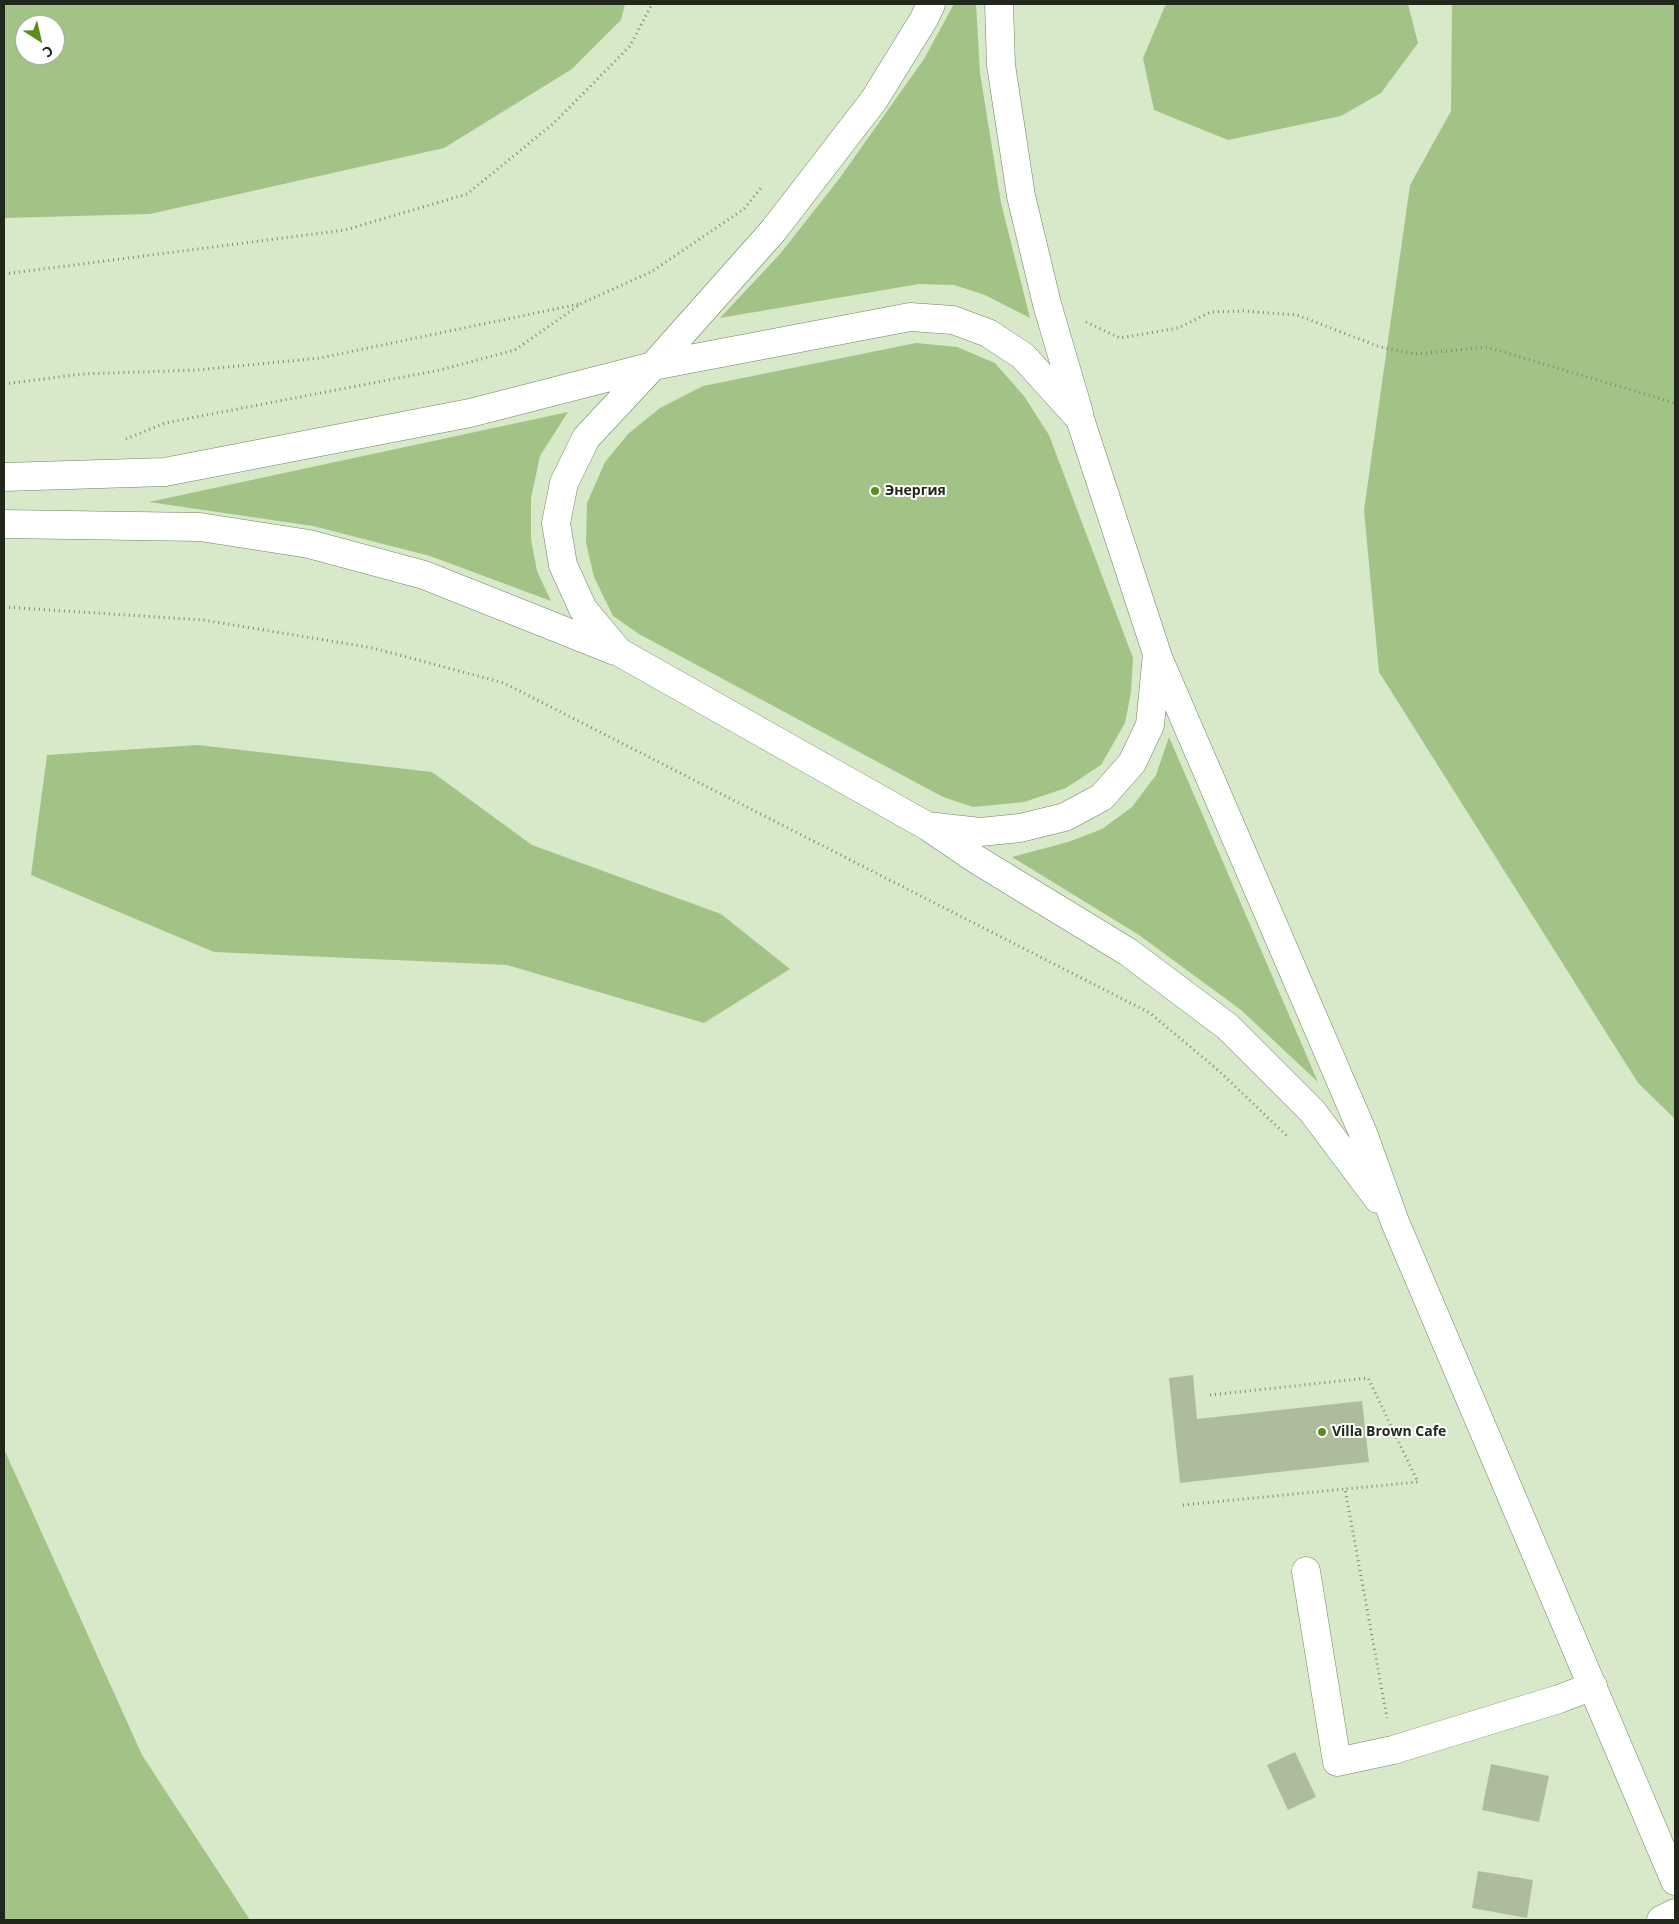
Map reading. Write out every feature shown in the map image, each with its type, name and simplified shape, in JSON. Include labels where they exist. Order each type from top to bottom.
[{"type":"street","points":[[619,652],[583,609],[563,565],[556,523],[564,483],[586,438],[653,366],[773,230],[874,100],[924,19],[931,4]]},
{"type":"street","points":[[999,4],[1000,65],[1021,196],[1047,304],[1080,419],[1157,654],[1363,1133],[1395,1222],[1675,1881]]},
{"type":"street","points":[[4,477],[165,472],[470,413],[653,366],[910,317],[953,320],[988,333],[1023,356],[1080,419]]},
{"type":"street","points":[[4,524],[200,527],[309,544],[424,575],[619,652],[926,826],[974,858],[1128,952],[1228,1027],[1312,1111],[1395,1222]]},
{"type":"street","points":[[926,826],[980,832],[1020,828],[1065,817],[1102,797],[1132,764],[1150,724],[1157,654]]},
{"type":"street","points":[[1306,1571],[1337,1762],[1394,1750],[1559,1700],[1593,1686]]},
{"type":"street","points":[[1661,1920],[1675,1912]]},
{"type":"path","points":[[4,274],[345,230],[467,194],[554,123],[630,46],[652,4]]},
{"type":"path","points":[[118,442],[165,423],[440,370],[515,350],[582,303],[651,272],[744,209],[762,187]]},
{"type":"path","points":[[4,384],[82,374],[197,370],[320,358],[582,303]]},
{"type":"path","points":[[1047,304],[1120,338],[1178,328],[1211,312],[1243,310],[1297,315],[1380,347],[1416,354],[1487,347],[1675,402]]},
{"type":"path","points":[[4,607],[203,620],[373,648],[504,683],[1150,1013],[1220,1071],[1288,1137]]},
{"type":"path","points":[[1184,1505],[1418,1482],[1368,1378],[1210,1395]]},
{"type":"path","points":[[1346,1489],[1394,1750]]},
{"type":"green space","points":[[4,4],[625,4],[621,20],[572,69],[444,148],[150,214],[4,218]]},
{"type":"green space","points":[[954,4],[976,4],[980,73],[1001,203],[1030,318],[985,295],[954,285],[919,284],[720,318],[780,254],[839,179],[924,59]]},
{"type":"green space","points":[[1170,4],[1408,4],[1418,43],[1381,93],[1341,116],[1228,140],[1154,110],[1143,58],[1165,6]]},
{"type":"green space","points":[[1452,4],[1675,4],[1675,1119],[1638,1083],[1379,672],[1364,510],[1410,185],[1451,111]]},
{"type":"green space","points":[[916,343],[957,347],[995,363],[1024,396],[1049,435],[1133,658],[1131,692],[1125,723],[1101,765],[1066,788],[1024,802],[973,807],[943,797],[639,634],[613,616],[594,577],[586,543],[587,503],[605,462],[628,434],[660,408],[703,386]]},
{"type":"green space","points":[[568,412],[540,456],[531,498],[531,539],[537,571],[551,601],[430,556],[313,526],[149,502]]},
{"type":"green space","points":[[1169,737],[1318,1082],[1241,1010],[1139,935],[1012,857],[1068,842],[1102,829],[1132,807],[1156,775]]},
{"type":"green space","points":[[198,745],[432,772],[532,845],[721,914],[790,969],[704,1023],[507,965],[214,952],[31,875],[47,755]]},
{"type":"green space","points":[[4,1449],[142,1755],[250,1920],[4,1920]]},
{"type":"building","points":[[1193,1375],[1197,1419],[1362,1401],[1369,1462],[1180,1483],[1169,1378]]},
{"type":"building","points":[[1295,1752],[1316,1797],[1288,1810],[1267,1765]]},
{"type":"building","points":[[1491,1764],[1549,1776],[1539,1822],[1482,1810]]},
{"type":"building","points":[[1478,1871],[1533,1880],[1527,1918],[1472,1908]]},
{"type":"place","name":"Энергия","points":[[875,491]]},
{"type":"place","name":"Villa Brown Cafe","points":[[1322,1432]]}]
